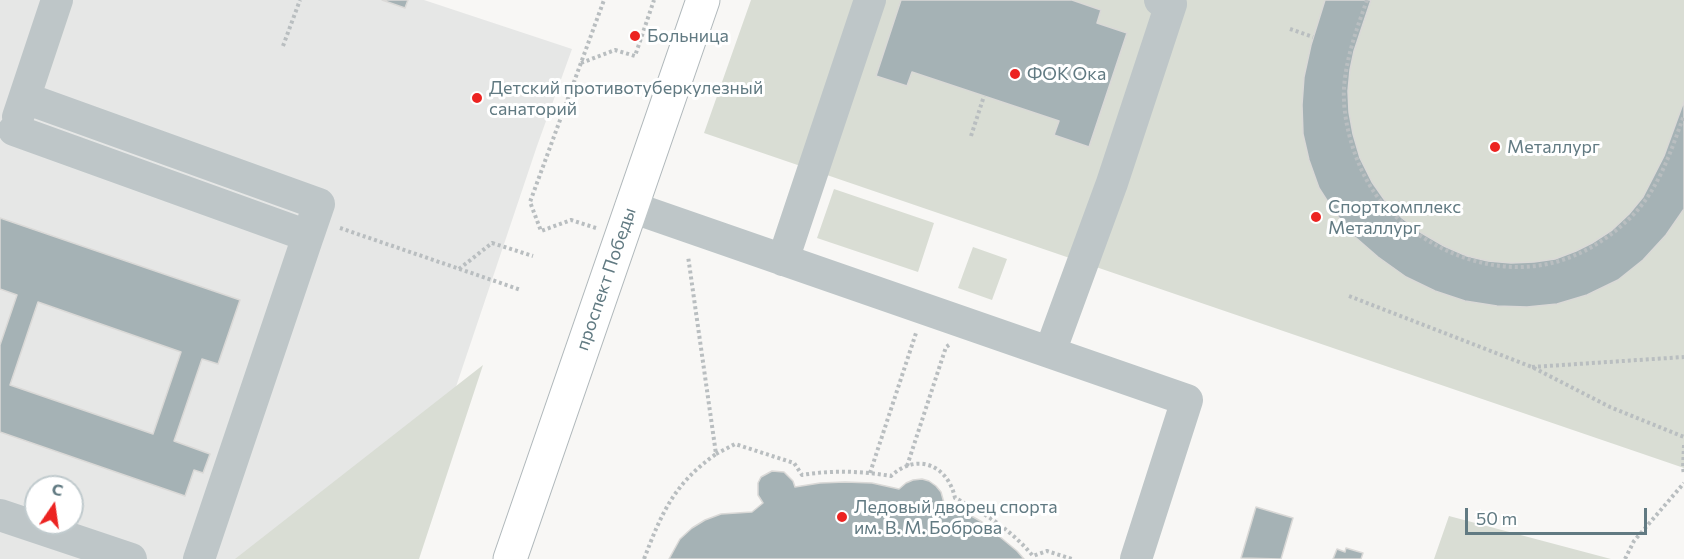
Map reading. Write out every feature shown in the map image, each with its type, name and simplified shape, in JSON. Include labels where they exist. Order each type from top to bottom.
[{"type":"main road","name":"проспект Победы","points":[[510,559],[704,0]]},
{"type":"lane","points":[[57,0],[25,98],[7,127],[311,227]]},
{"type":"lane","points":[[783,260],[870,0]]},
{"type":"lane","points":[[1050,352],[1112,183],[1172,4],[1160,0]]},
{"type":"lane","points":[[25,98],[319,204],[199,559]]},
{"type":"lane","points":[[631,207],[1187,400],[1137,559]]},
{"type":"lane","points":[[0,515],[131,559]]},
{"type":"path","points":[[283,46],[300,0]]},
{"type":"path","points":[[541,231],[530,202],[604,0]]},
{"type":"path","points":[[580,64],[615,50],[635,57],[654,0]]},
{"type":"path","points":[[1367,0],[1352,44],[1344,89],[1349,135],[1357,160],[1384,205],[1401,221],[1441,249],[1465,259],[1512,267],[1536,266],[1557,262],[1595,245],[1631,217],[1645,200],[1661,173],[1684,115]]},
{"type":"path","points":[[1290,29],[1313,37]]},
{"type":"path","points":[[971,136],[984,96]]},
{"type":"path","points":[[311,227],[459,269],[521,290]]},
{"type":"path","points":[[459,269],[492,243],[532,256]]},
{"type":"path","points":[[687,247],[716,454]]},
{"type":"path","points":[[1348,296],[1532,367],[1610,407],[1684,437]]},
{"type":"path","points":[[870,473],[917,334],[914,327]]},
{"type":"path","points":[[907,466],[946,347],[953,343]]},
{"type":"path","points":[[1532,367],[1684,357]]},
{"type":"path","points":[[644,559],[666,507],[681,485],[697,467],[735,444],[794,463],[802,475],[822,472],[891,476],[897,470],[915,464],[938,469],[947,477],[954,498],[1000,524],[1033,556],[1047,550],[1072,559]]},
{"type":"path","points":[[1684,445],[1684,475]]},
{"type":"path","points":[[1625,559],[1634,541],[1684,483]]},
{"type":"shaded area","points":[[0,0],[424,0],[572,49],[537,146],[398,559],[0,559]]},
{"type":"shaded area","name":"Спорткомплекс Металлург","points":[[751,0],[1684,0],[1684,468],[704,133]]},
{"type":"shaded area","points":[[834,189],[934,223],[918,272],[817,238]]},
{"type":"shaded area","points":[[973,247],[1007,259],[992,300],[958,288]]},
{"type":"shaded area","points":[[483,365],[419,559],[235,559]]},
{"type":"shaded area","points":[[1449,516],[1611,559],[1434,559]]},
{"type":"building","points":[[382,0],[408,0],[405,8]]},
{"type":"building","name":"ФОК Ока","points":[[901,0],[1072,0],[1101,10],[1097,23],[1127,33],[1089,147],[1054,135],[1059,121],[912,72],[907,86],[876,76]]},
{"type":"building","points":[[1325,0],[1371,0],[1354,51],[1348,91],[1349,112],[1360,158],[1372,182],[1386,202],[1420,232],[1444,246],[1467,256],[1511,263],[1555,259],[1592,243],[1612,230],[1643,197],[1664,156],[1684,101],[1684,209],[1666,235],[1643,260],[1618,280],[1587,295],[1557,304],[1527,307],[1497,306],[1465,301],[1435,291],[1406,277],[1355,237],[1335,213],[1319,188],[1309,160],[1303,134],[1304,77]]},
{"type":"building","points":[[0,218],[240,300],[218,364],[202,359],[174,441],[210,454],[203,473],[194,470],[185,496],[0,432],[0,345],[17,295],[0,289]],"holes":[[[38,302],[181,352],[153,434],[10,385]]]},
{"type":"building","name":"Ледовый дворец спорта им. В. М. Боброва","points":[[772,471],[784,472],[793,481],[795,487],[845,482],[872,483],[899,489],[913,480],[929,481],[941,492],[944,503],[982,522],[1024,559],[669,559],[680,539],[705,520],[721,514],[752,512],[763,503],[758,495],[758,483],[761,477]]},
{"type":"building","points":[[1256,507],[1293,518],[1281,559],[1241,558]]},
{"type":"building","points":[[1346,548],[1363,553],[1361,559],[1333,559],[1337,549],[1345,552]]},
{"type":"place","name":"Больница","points":[[635,36]]},
{"type":"place","name":"ФОК Ока","points":[[1015,74]]},
{"type":"place","name":"Детский противотуберкулезный санаторий","points":[[477,98]]},
{"type":"place","name":"Металлург","points":[[1495,147]]},
{"type":"place","name":"Спорткомплекс Металлург","points":[[1316,217]]},
{"type":"place","name":"Ледовый дворец спорта им. В. М. Боброва","points":[[842,517]]}]
